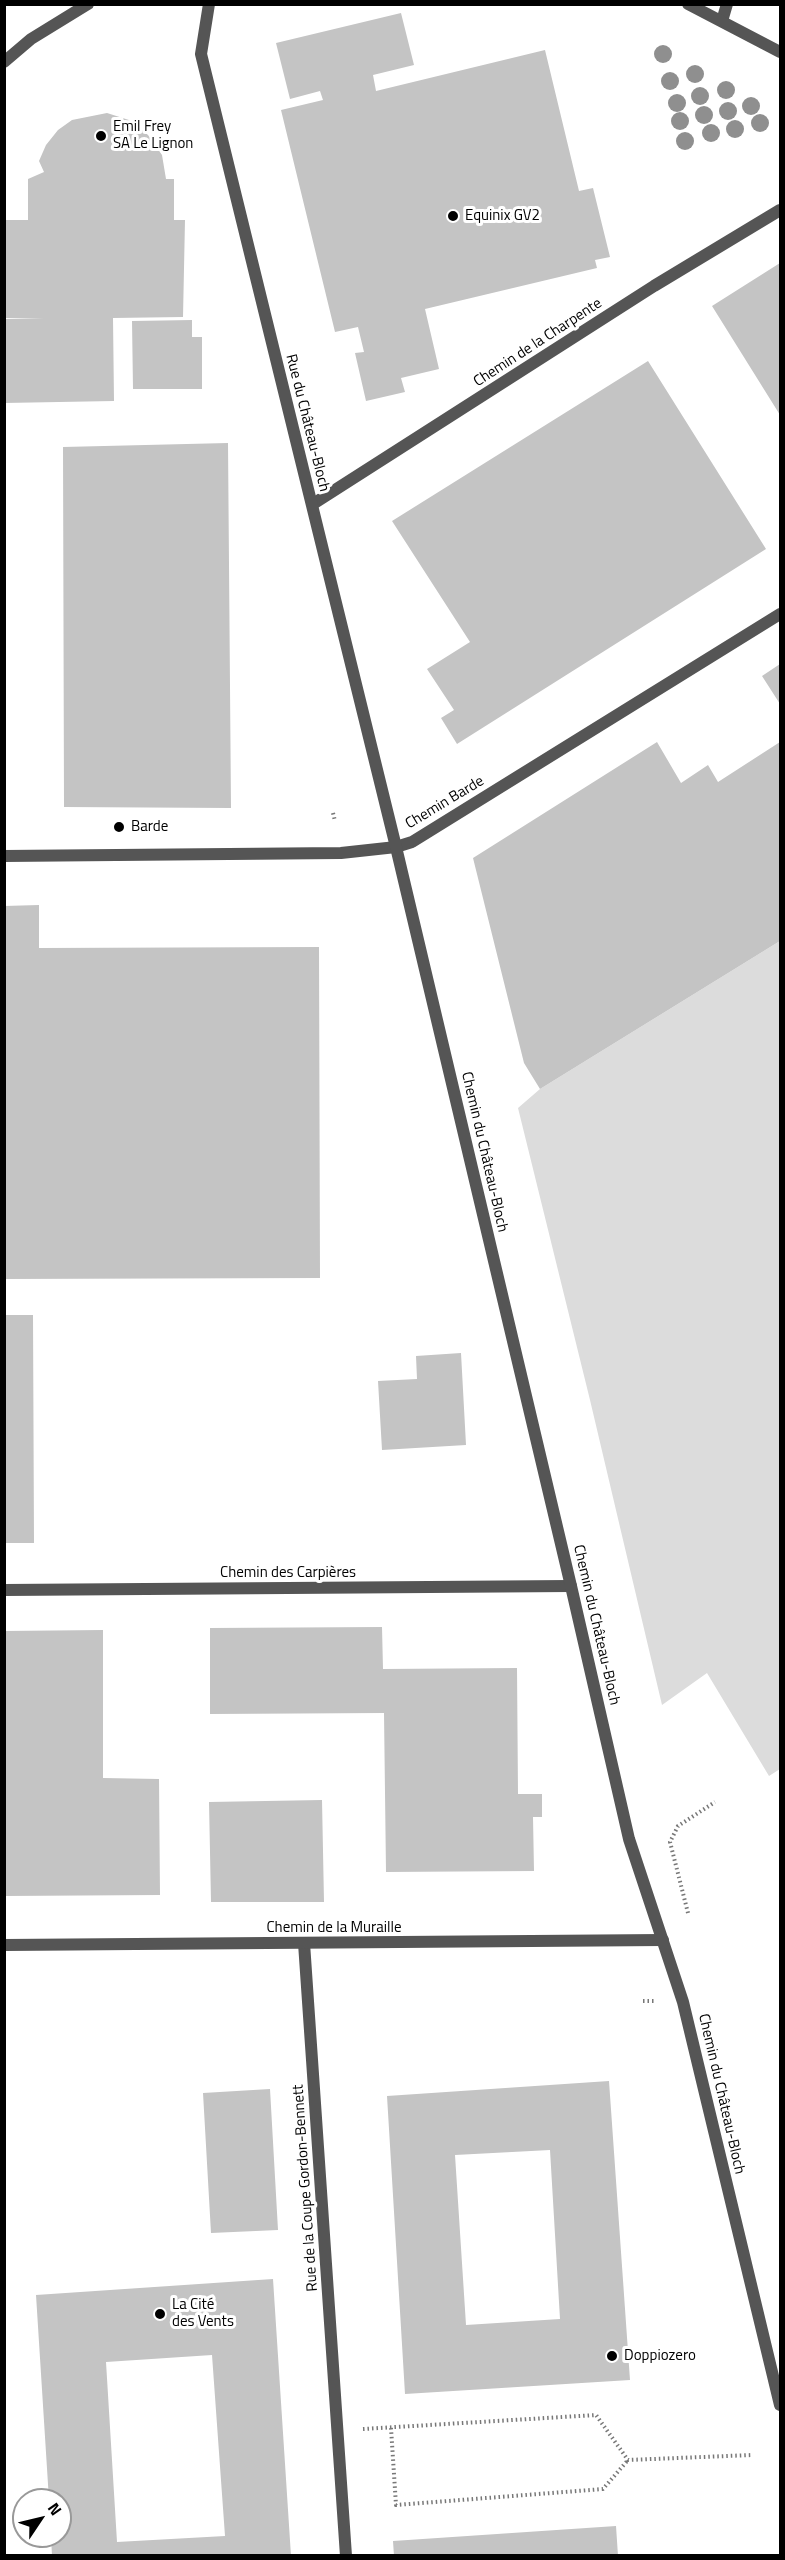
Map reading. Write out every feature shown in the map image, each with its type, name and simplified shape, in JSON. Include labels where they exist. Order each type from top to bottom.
[{"type":"street","points":[[4,62],[31,39],[88,4]]},
{"type":"street","name":"Rue du Château-Bloch","points":[[209,4],[201,54],[396,847]]},
{"type":"street","points":[[688,4],[780,52]]},
{"type":"street","points":[[722,21],[727,4]]},
{"type":"street","name":"Chemin de la Charpente","points":[[312,504],[654,286],[780,210]]},
{"type":"street","name":"Chemin Barde","points":[[4,856],[341,853],[396,847],[412,842],[780,614]]},
{"type":"street","name":"Chemin du Château-Bloch","points":[[396,847],[629,1839],[684,2002],[780,2405]]},
{"type":"street","name":"Chemin des Carpières","points":[[4,1590],[571,1586]]},
{"type":"street","name":"Chemin de la Muraille","points":[[4,1946],[663,1940]]},
{"type":"street","name":"Rue de la Coupe Gordon-Bennett","points":[[304,1943],[346,2556]]},
{"type":"path","points":[[333,813],[335,821]]},
{"type":"path","points":[[688,1913],[670,1842],[678,1826],[715,1802]]},
{"type":"path","points":[[338,2431],[596,2415],[628,2460]]},
{"type":"path","points":[[391,2428],[396,2505],[603,2489],[628,2460],[752,2455]]},
{"type":"shaded area","points":[[780,941],[780,1769],[769,1776],[707,1673],[662,1705],[518,1108],[540,1089]]},
{"type":"building","name":"Equinix GV2","points":[[401,13],[414,65],[373,75],[376,91],[545,50],[579,191],[593,188],[610,257],[595,260],[597,268],[425,309],[439,369],[401,378],[405,392],[366,401],[355,353],[364,352],[358,327],[335,332],[281,110],[323,100],[320,91],[290,99],[276,43]]},
{"type":"building","points":[[107,113],[132,121],[148,135],[162,155],[166,179],[174,179],[174,220],[185,220],[183,317],[113,318],[114,401],[4,403],[4,319],[44,318],[4,318],[4,220],[28,220],[28,179],[44,172],[39,161],[46,145],[58,130],[72,120]]},
{"type":"building","points":[[780,263],[780,415],[712,306]]},
{"type":"building","points":[[192,320],[192,337],[202,337],[202,389],[133,389],[132,321]]},
{"type":"building","points":[[648,361],[766,549],[457,744],[441,718],[454,710],[427,669],[470,642],[392,521]]},
{"type":"building","points":[[228,443],[231,808],[64,807],[63,447]]},
{"type":"building","points":[[780,664],[780,704],[762,676]]},
{"type":"building","points":[[657,742],[681,783],[708,765],[718,782],[780,742],[780,941],[540,1089],[524,1063],[473,858]]},
{"type":"building","points":[[39,905],[39,948],[319,947],[320,1278],[4,1279],[4,906]]},
{"type":"building","points":[[4,1315],[33,1315],[34,1543],[4,1543]]},
{"type":"building","points":[[461,1353],[466,1445],[382,1450],[378,1381],[417,1379],[416,1356]]},
{"type":"building","points":[[382,1627],[383,1669],[517,1668],[518,1794],[542,1794],[542,1817],[533,1817],[534,1871],[386,1872],[384,1713],[210,1714],[210,1628]]},
{"type":"building","points":[[103,1630],[103,1778],[159,1779],[160,1895],[4,1896],[4,1631]]},
{"type":"building","points":[[322,1800],[324,1902],[211,1902],[209,1802]]},
{"type":"building","points":[[609,2081],[630,2380],[405,2394],[387,2096]],"holes":[[[550,2150],[560,2319],[466,2325],[455,2155]]]},
{"type":"building","points":[[270,2089],[278,2230],[211,2233],[203,2093]]},
{"type":"building","points":[[273,2279],[291,2556],[52,2556],[52,2548],[72,2548],[72,2488],[48,2488],[36,2295]],"holes":[[[212,2355],[225,2536],[117,2542],[106,2362]]]},
{"type":"building","points":[[616,2526],[618,2556],[394,2556],[393,2541]]},
{"type":"place","name":"Emil Frey SA Le Lignon","points":[[101,136]]},
{"type":"place","name":"Equinix GV2","points":[[453,216]]},
{"type":"place","name":"Barde","points":[[119,827]]},
{"type":"place","name":"La Cité des Vents","points":[[160,2314]]},
{"type":"place","name":"Doppiozero","points":[[612,2356]]}]
